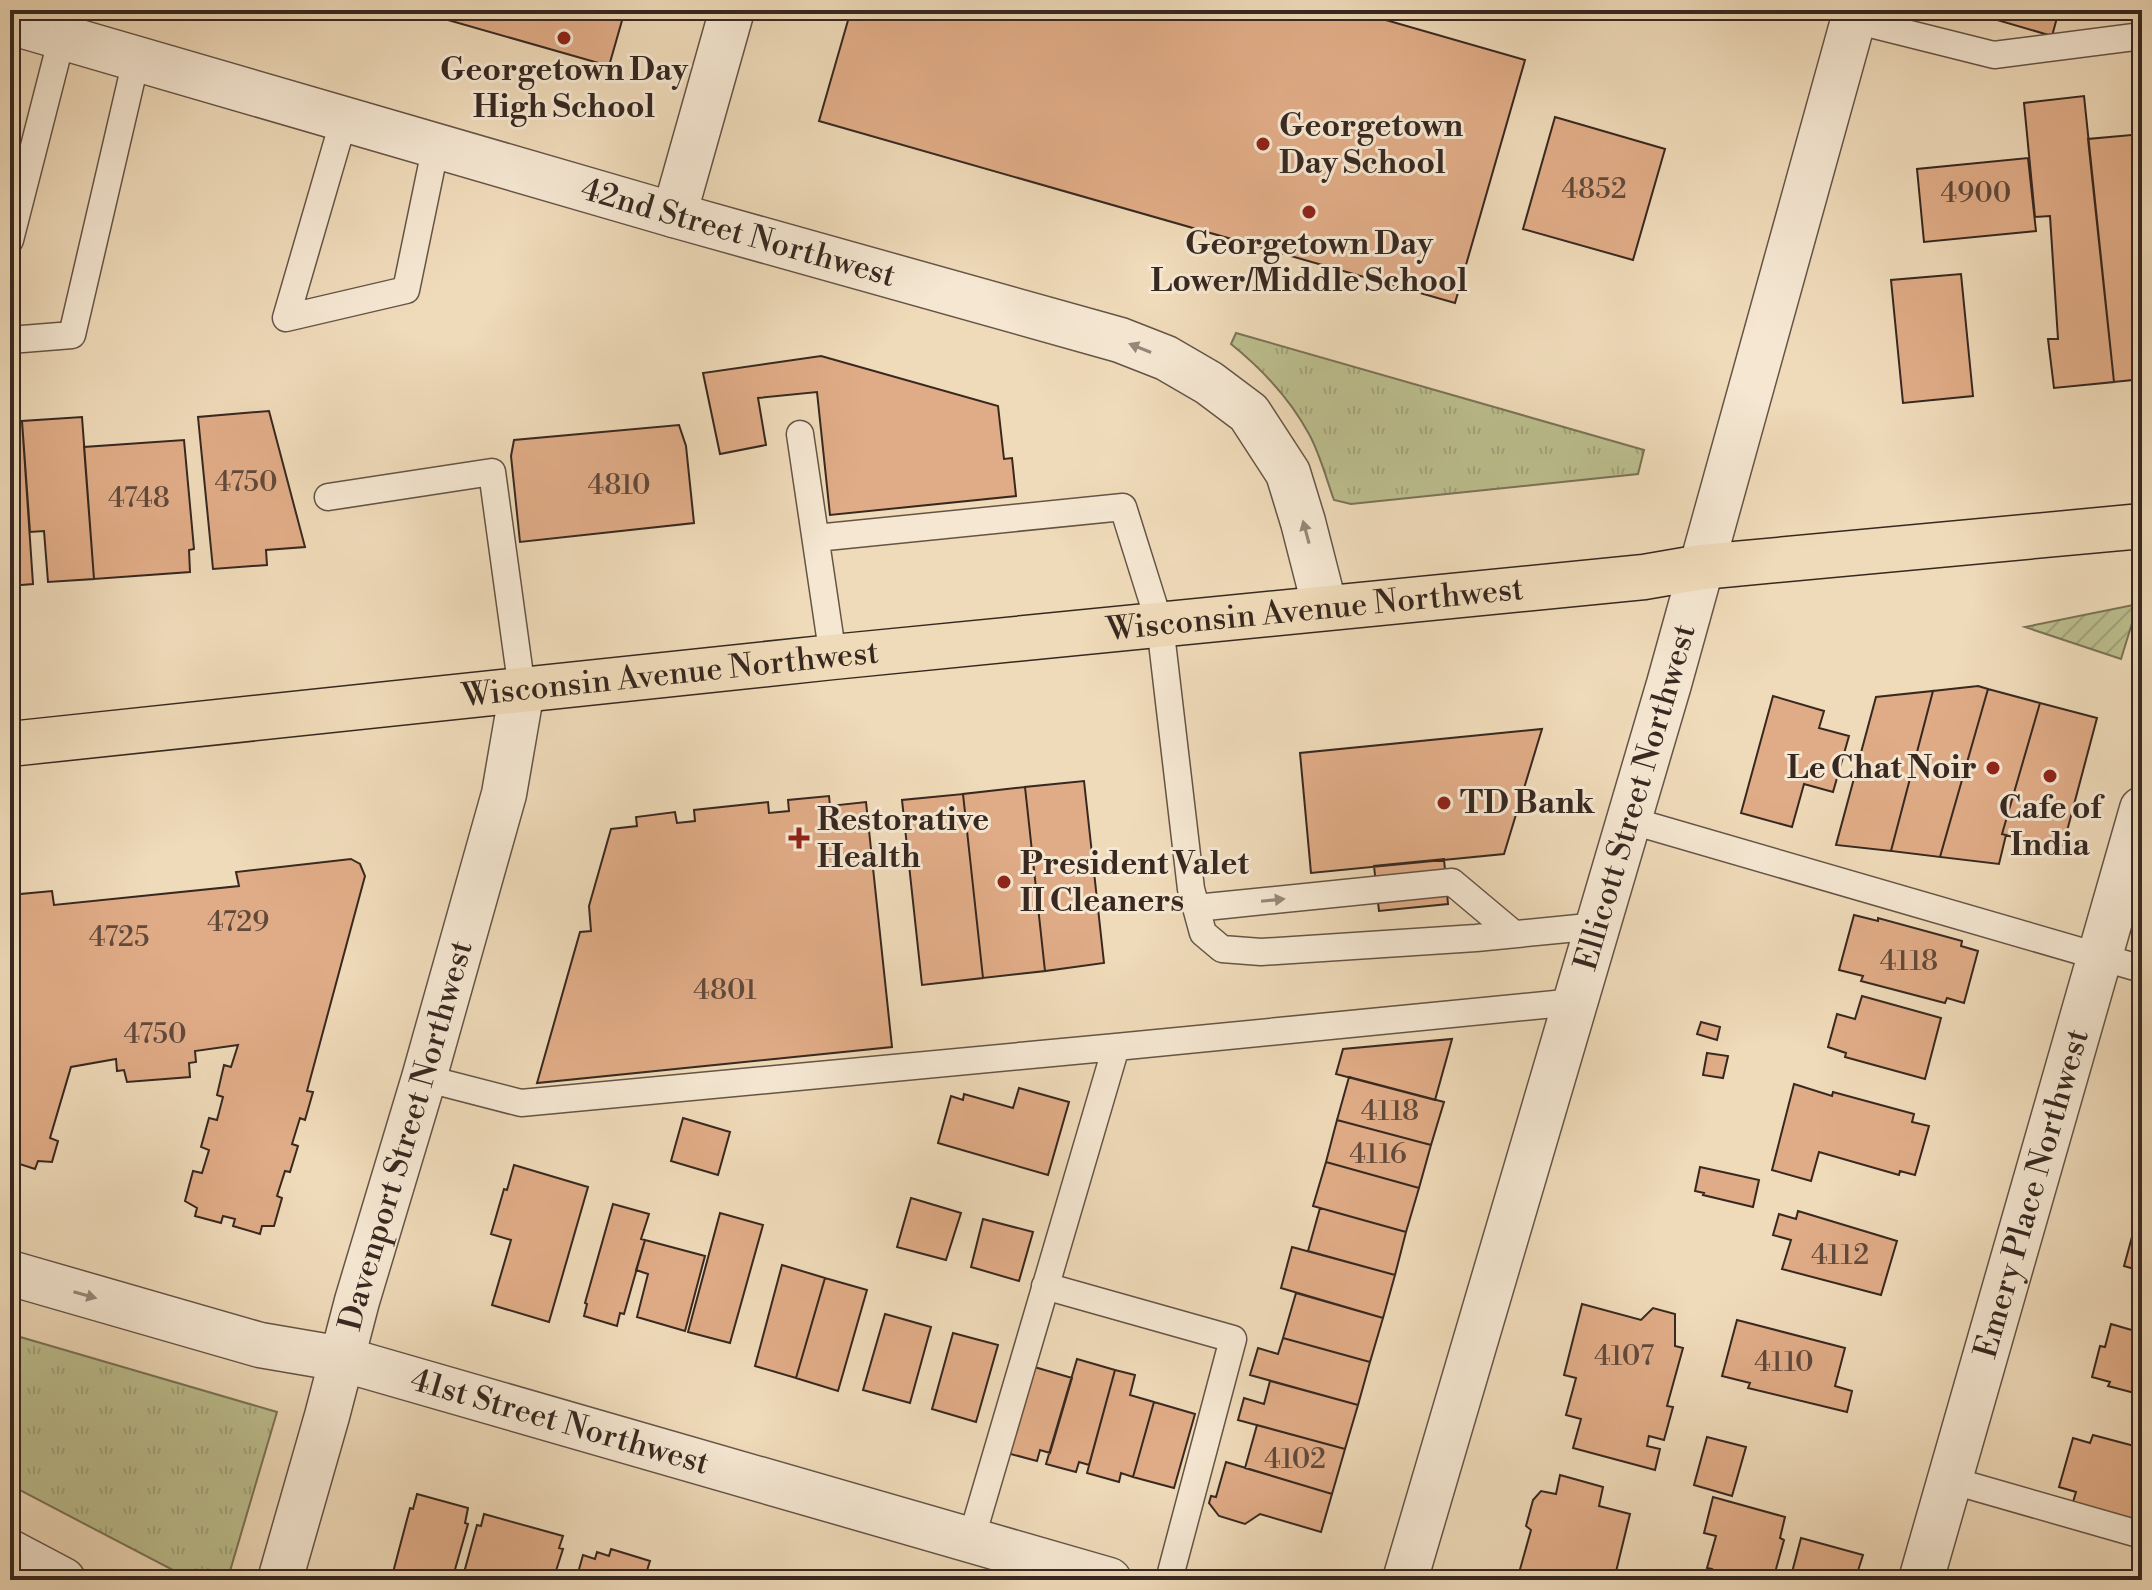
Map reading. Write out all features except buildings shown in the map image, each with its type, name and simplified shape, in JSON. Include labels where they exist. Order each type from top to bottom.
[{"type":"main road","name":"Wisconsin Avenue Northwest","points":[[10,744],[833,657],[1644,577],[1702,567],[2142,526]]},
{"type":"street","points":[[674,215],[732,10]]},
{"type":"street","name":"Ellicott Street Northwest","points":[[1405,1580],[1702,567],[1855,15]]},
{"type":"street","name":"42nd Street Northwest","points":[[10,22],[674,215],[1120,340],[1166,358],[1209,383],[1249,413],[1288,473],[1325,608]]},
{"type":"street","name":"Davenport Street Northwest","points":[[280,1580],[504,794],[522,690]]},
{"type":"street","name":"Emery Place Northwest","points":[[1921,1580],[2142,809]]},
{"type":"street","name":"41st Street Northwest","points":[[10,1273],[260,1345],[342,1359],[1109,1580]]},
{"type":"street","points":[[10,1552],[63,1580]]},
{"type":"lane","points":[[1855,15],[1994,55],[2142,36]]},
{"type":"lane","points":[[10,240],[62,37]]},
{"type":"lane","points":[[10,340],[72,335],[136,60]]},
{"type":"lane","points":[[344,119],[286,318],[406,290],[436,145]]},
{"type":"lane","points":[[800,434],[833,657]]},
{"type":"lane","points":[[328,497],[492,472],[522,690]]},
{"type":"lane","points":[[816,538],[1123,507],[1160,625],[1191,889],[1203,933],[1222,949],[1261,952],[1598,926]]},
{"type":"lane","points":[[1629,820],[2142,969]]},
{"type":"lane","points":[[1196,908],[1452,882],[1514,934]]},
{"type":"lane","points":[[424,1078],[521,1103],[1575,1002]]},
{"type":"lane","points":[[971,1540],[1116,1047]]},
{"type":"lane","points":[[1045,1286],[1233,1339],[1169,1580]]},
{"type":"lane","points":[[1950,1480],[2142,1535]]},
{"type":"green space","points":[[1236,333],[1644,450],[1638,474],[1351,504],[1334,500],[1309,434],[1274,385],[1231,344]]},
{"type":"green space","points":[[2138,604],[2121,659],[2025,627]]},
{"type":"green space","points":[[10,1334],[277,1412],[230,1571],[223,1580],[192,1580],[10,1485]]},
{"type":"place","name":"Georgetown Day High School","points":[[564,38]]},
{"type":"place","name":"Georgetown Day School","points":[[1263,144]]},
{"type":"place","name":"Georgetown Day Lower/Middle School","points":[[1309,212]]},
{"type":"place","name":"Le Chat Noir","points":[[1993,768]]},
{"type":"place","name":"Cafe of India","points":[[2050,776]]},
{"type":"place","name":"TD Bank","points":[[1444,803]]},
{"type":"place","name":"Restorative Health","points":[[799,838]]},
{"type":"place","name":"President Valet II Cleaners","points":[[1004,882]]}]
